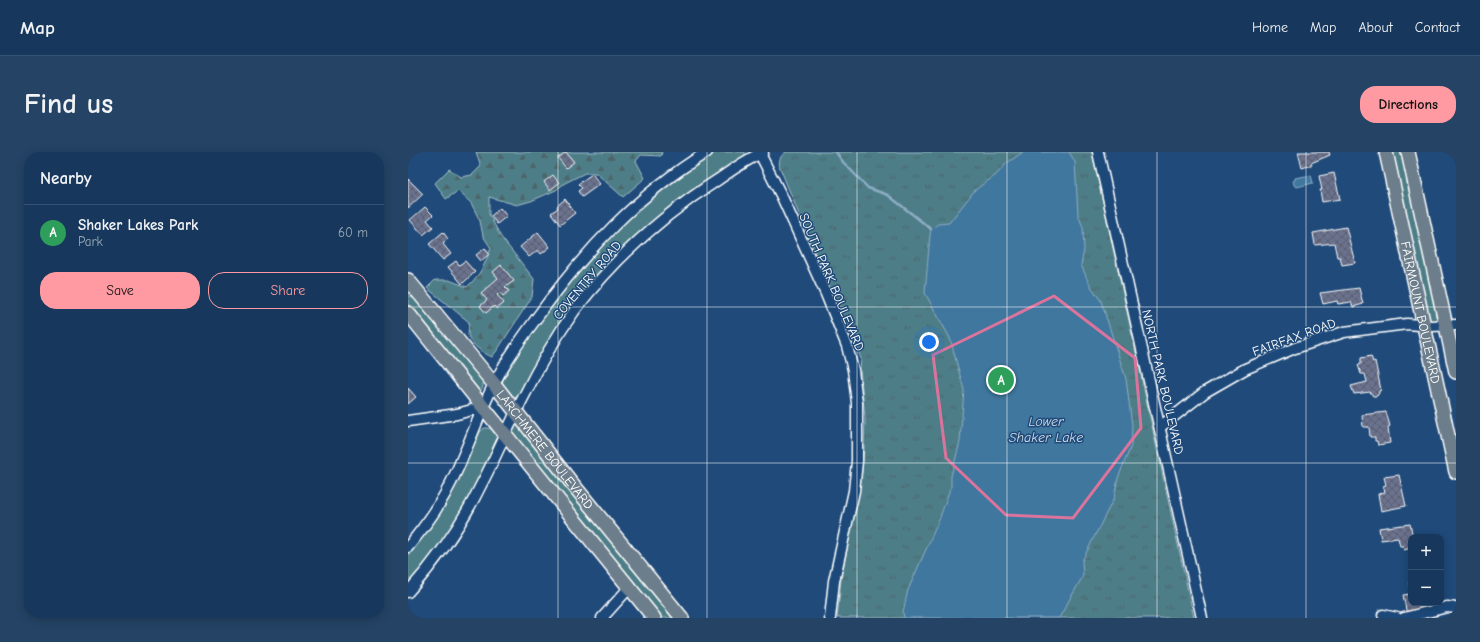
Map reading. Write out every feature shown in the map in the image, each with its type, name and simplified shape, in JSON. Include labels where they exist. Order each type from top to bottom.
[{"type":"main road","name":"FAIRMOUNT BOULEVARD","points":[[1386,152],[1456,472]]},
{"type":"main road","name":"FAIRMOUNT BOULEVARD","points":[[1408,152],[1451,326],[1456,372]]},
{"type":"main road","name":"LARCHMERE BOULEVARD","points":[[408,280],[494,384],[682,618]]},
{"type":"main road","name":"LARCHMERE BOULEVARD","points":[[408,313],[654,618]]},
{"type":"street","name":"COVENTRY ROAD","points":[[408,548],[438,506],[464,455],[494,384],[526,332],[555,293],[600,239],[636,204],[686,165],[707,152]]},
{"type":"street","name":"COVENTRY ROAD","points":[[408,592],[435,560],[460,521],[480,487],[516,412],[559,334],[576,310],[615,264],[655,225],[705,187],[760,152]]},
{"type":"street","name":"SOUTH PARK BOULEVARD","points":[[760,152],[826,294],[846,343],[853,370],[857,403],[857,461],[854,491],[834,581],[830,618]]},
{"type":"street","name":"NORTH PARK BOULEVARD","points":[[1098,152],[1202,618]]},
{"type":"street","name":"FAIRFAX ROAD","points":[[1160,427],[1205,392],[1245,369],[1295,348],[1344,332],[1407,324],[1451,326]]},
{"type":"street","points":[[408,420],[457,414],[483,407]]},
{"type":"street","points":[[602,618],[630,587]]},
{"type":"street","points":[[1404,618],[1447,608],[1456,608]]},
{"type":"street","points":[[1383,615],[1397,618]]},
{"type":"highlighted area","points":[[1054,296],[1135,358],[1141,428],[1073,518],[1006,515],[946,458],[933,355]]},
{"type":"green space","points":[[476,152],[662,152],[661,156],[641,155],[636,161],[645,178],[623,197],[596,173],[585,173],[565,183],[556,190],[531,201],[517,205],[489,197],[489,214],[501,237],[534,279],[532,297],[492,357],[481,351],[470,339],[468,335],[469,322],[427,288],[435,280],[449,280],[467,287],[482,269],[491,248],[483,236],[480,221],[471,203],[458,191],[446,199],[435,183],[449,169],[461,177],[472,175],[481,166]]},
{"type":"green space","points":[[716,152],[745,152],[745,155],[742,159],[707,180],[680,201],[619,253],[520,393],[515,398],[509,396],[502,389],[506,372],[540,319],[583,265],[633,216],[687,172]]},
{"type":"green space","points":[[786,152],[1092,152],[1194,618],[837,618],[841,580],[861,480],[864,448],[865,418],[860,369],[861,359],[848,324],[842,319],[780,168],[780,159]]},
{"type":"green space","points":[[1390,152],[1403,152],[1438,317],[1435,321],[1431,322],[1427,318]]},
{"type":"green space","points":[[408,288],[482,380],[483,387],[481,391],[477,392],[408,309]]},
{"type":"green space","points":[[516,412],[682,618],[654,618],[506,435]]},
{"type":"green space","points":[[484,428],[489,428],[498,434],[498,440],[488,462],[449,532],[408,585],[408,555],[429,528],[448,496],[480,432]]},
{"type":"water","name":"Lower Shaker Lake","points":[[1023,152],[1069,152],[1075,162],[1078,215],[1083,227],[1084,250],[1081,265],[1090,285],[1101,301],[1126,379],[1132,425],[1131,446],[1118,478],[1114,498],[1082,561],[1083,576],[1059,618],[904,618],[903,612],[908,590],[939,520],[951,486],[951,476],[960,442],[964,390],[950,338],[925,293],[931,229],[938,224],[949,223],[975,190],[996,175],[1007,163]]},
{"type":"water","points":[[1311,175],[1313,183],[1297,187],[1294,185],[1293,181],[1295,178]]},
{"type":"building","points":[[566,152],[574,162],[566,168],[558,158]]},
{"type":"building","points":[[1298,152],[1329,152],[1330,155],[1311,163],[1312,165],[1302,168]]},
{"type":"building","points":[[1334,173],[1340,199],[1322,202],[1320,190],[1322,190],[1319,176]]},
{"type":"building","points":[[592,174],[600,184],[582,197],[578,191],[582,188],[578,184]]},
{"type":"building","points":[[553,175],[559,183],[550,190],[544,182]]},
{"type":"building","points":[[408,179],[423,194],[408,208]]},
{"type":"building","points":[[565,199],[575,213],[560,225],[551,213],[558,208],[557,206]]},
{"type":"building","points":[[425,207],[433,215],[427,220],[433,227],[423,235],[410,220]]},
{"type":"building","points":[[500,208],[507,216],[497,224],[491,216]]},
{"type":"building","points":[[1346,227],[1355,263],[1342,265],[1340,257],[1337,257],[1334,243],[1315,245],[1313,233]]},
{"type":"building","points":[[443,232],[448,239],[443,244],[451,254],[443,260],[429,244]]},
{"type":"building","points":[[538,232],[550,247],[541,254],[538,250],[529,257],[520,247]]},
{"type":"building","points":[[485,248],[489,254],[481,261],[476,255]]},
{"type":"building","points":[[456,261],[459,265],[465,261],[475,272],[462,284],[448,267]]},
{"type":"building","points":[[501,265],[514,281],[505,287],[509,291],[503,296],[500,292],[497,295],[504,303],[497,309],[494,306],[486,313],[480,306],[487,300],[481,293],[498,278],[493,272]]},
{"type":"building","points":[[1359,288],[1363,304],[1353,307],[1351,302],[1338,304],[1337,301],[1323,304],[1320,293]]},
{"type":"building","points":[[1371,356],[1373,362],[1375,361],[1381,390],[1377,396],[1373,396],[1370,392],[1354,394],[1351,386],[1367,382],[1365,374],[1361,374],[1358,365],[1361,364],[1361,358]]},
{"type":"building","points":[[408,388],[416,397],[408,404]]},
{"type":"building","points":[[1386,412],[1390,426],[1388,427],[1390,443],[1378,445],[1377,441],[1375,441],[1375,437],[1370,437],[1369,427],[1363,427],[1362,415]]},
{"type":"building","points":[[1399,475],[1406,506],[1381,511],[1378,494],[1385,492],[1383,486],[1386,485],[1384,477]]},
{"type":"building","points":[[1410,524],[1412,534],[1408,534],[1408,549],[1404,550],[1403,546],[1400,546],[1398,538],[1381,540],[1379,528]]},
{"type":"building","points":[[1408,594],[1408,606],[1427,606],[1428,610],[1407,615],[1403,595]]},
{"type":"waterway","points":[[836,152],[843,162],[868,188],[888,195],[931,229]]},
{"type":"place","name":"Shaker Lakes Park","points":[[1001,380]]}]
